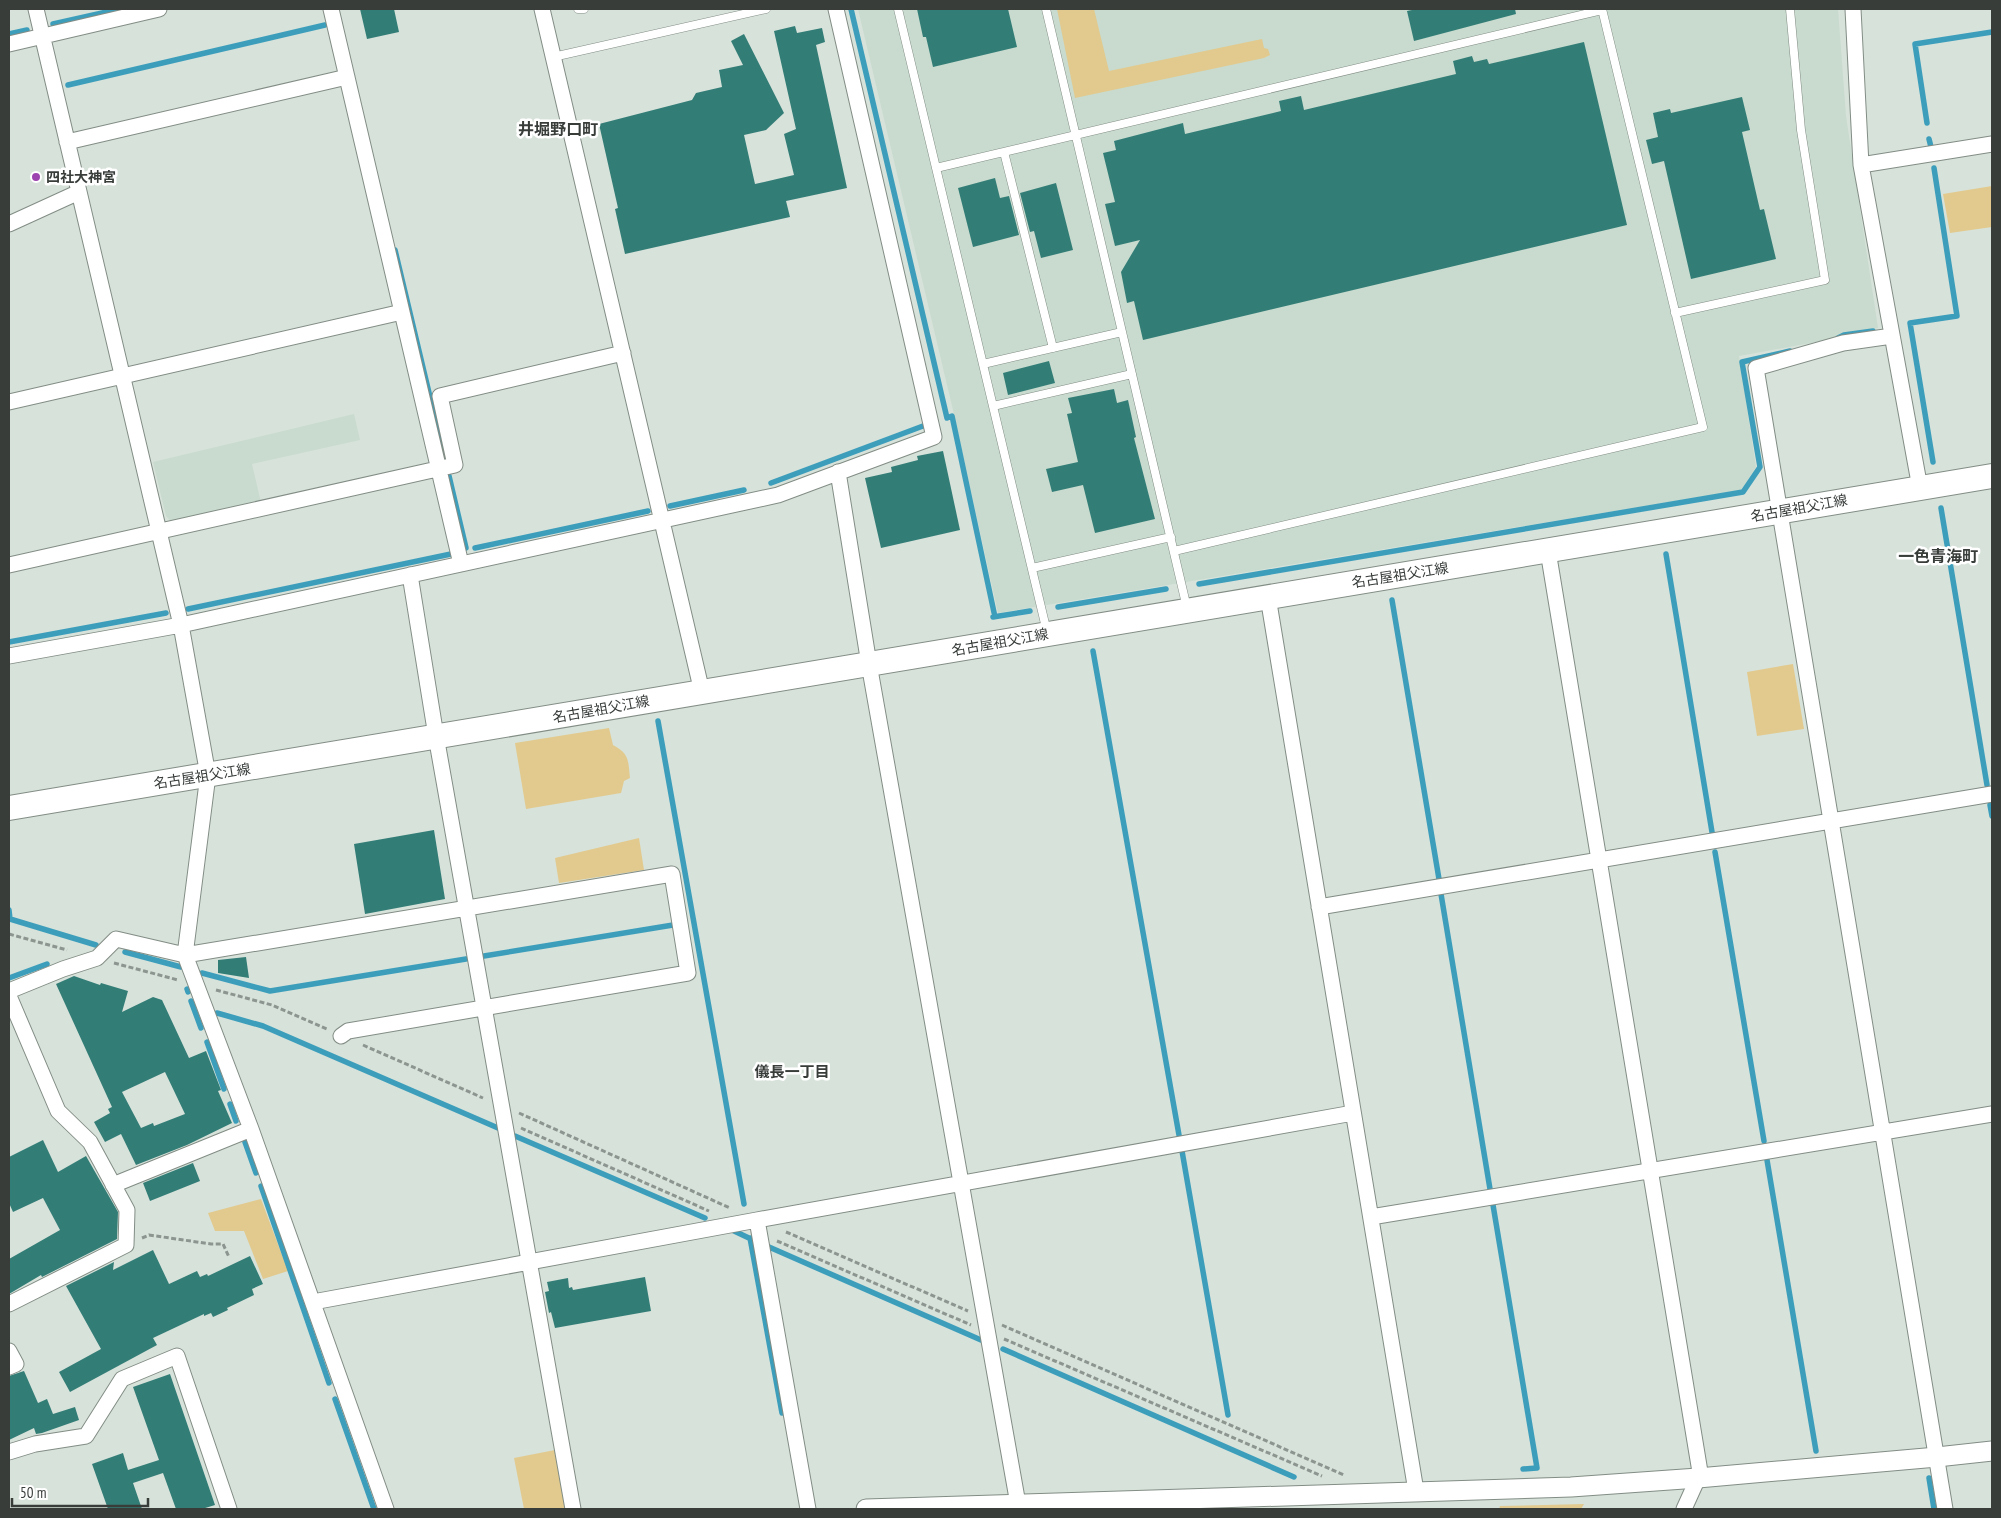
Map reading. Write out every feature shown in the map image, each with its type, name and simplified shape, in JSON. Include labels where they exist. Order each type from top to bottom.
[{"type":"main road","name":"名古屋祖父江線","points":[[9,808],[1992,476]]},
{"type":"street","points":[[36,9],[181,625],[208,775],[185,955],[251,1129],[386,1509]]},
{"type":"street","points":[[9,44],[159,9]]},
{"type":"street","points":[[331,9],[461,564]]},
{"type":"street","points":[[542,9],[702,692]]},
{"type":"street","points":[[9,656],[181,625],[778,495],[934,437],[836,9]]},
{"type":"street","points":[[1853,9],[1861,165],[1920,488]]},
{"type":"street","points":[[67,142],[347,77]]},
{"type":"street","points":[[1861,165],[1992,144]]},
{"type":"street","points":[[9,224],[78,192]]},
{"type":"street","points":[[9,402],[402,312]]},
{"type":"street","points":[[1892,336],[1843,343],[1756,368],[1782,511],[1945,1509]]},
{"type":"street","points":[[9,565],[455,465],[440,396],[623,353]]},
{"type":"street","points":[[838,472],[869,664],[1018,1504]]},
{"type":"street","points":[[1548,551],[1699,1478],[1684,1509]]},
{"type":"street","points":[[410,575],[436,736],[573,1509]]},
{"type":"street","points":[[1268,597],[1416,1491]]},
{"type":"street","points":[[1319,907],[1992,794]]},
{"type":"street","points":[[9,991],[63,969],[97,958],[116,939],[185,955],[672,874],[688,973],[348,1031],[341,1036]]},
{"type":"street","points":[[9,996],[58,1111],[90,1142],[127,1210],[126,1245],[9,1304]]},
{"type":"street","points":[[312,1302],[737,1224],[758,1227],[961,1183],[1353,1113]]},
{"type":"street","points":[[1371,1217],[1992,1114]]},
{"type":"street","points":[[113,1185],[251,1129]]},
{"type":"street","points":[[758,1227],[808,1509]]},
{"type":"street","points":[[9,1351],[16,1364],[9,1367]]},
{"type":"street","points":[[9,1452],[35,1444],[86,1436],[122,1379],[177,1356],[230,1509]]},
{"type":"street","points":[[866,1509],[1018,1504],[1227,1503],[1416,1491],[1571,1487],[1699,1478],[1992,1451]]},
{"type":"lane","points":[[578,9],[584,9]]},
{"type":"lane","points":[[553,56],[766,9]]},
{"type":"lane","points":[[898,9],[1048,634]]},
{"type":"lane","points":[[1046,9],[1188,610]]},
{"type":"lane","points":[[1675,313],[1825,280],[1801,130],[1790,9]]},
{"type":"lane","points":[[936,168],[1602,10],[1703,427],[1174,551]]},
{"type":"lane","points":[[1004,152],[1053,348]]},
{"type":"lane","points":[[983,364],[1122,332]]},
{"type":"lane","points":[[993,406],[1132,374]]},
{"type":"lane","points":[[1032,568],[1171,537]]},
{"type":"path","points":[[9,934],[97,958]]},
{"type":"path","points":[[504,1120],[737,1224]]},
{"type":"path","points":[[758,1227],[988,1332],[1323,1477]]},
{"type":"path","points":[[126,1245],[149,1235],[211,1244],[224,1244],[229,1257]]},
{"type":"shaded area","points":[[858,9],[1838,9],[1846,116],[1878,328],[1842,334],[1827,340],[1739,356],[1756,467],[1741,490],[998,613],[953,410]]},
{"type":"shaded area","points":[[1057,9],[1094,9],[1109,71],[1262,39],[1264,48],[1268,49],[1270,55],[1264,58],[1075,98]]},
{"type":"shaded area","points":[[1992,186],[1992,227],[1950,233],[1943,194]]},
{"type":"shaded area","points":[[354,414],[360,440],[252,464],[261,503],[172,522],[166,516],[153,462]]},
{"type":"shaded area","points":[[1793,664],[1804,729],[1757,736],[1747,672]]},
{"type":"shaded area","points":[[609,728],[613,745],[623,752],[628,762],[630,778],[624,781],[621,793],[526,809],[515,743]]},
{"type":"shaded area","points":[[639,838],[644,870],[559,883],[555,858]]},
{"type":"shaded area","points":[[261,1199],[288,1271],[263,1279],[244,1231],[215,1231],[208,1213]]},
{"type":"shaded area","points":[[555,1450],[565,1509],[524,1509],[514,1458]]},
{"type":"shaded area","points":[[1584,1504],[1581,1509],[1499,1509],[1500,1506]]},
{"type":"building","points":[[360,9],[394,9],[399,32],[367,39]]},
{"type":"building","points":[[917,9],[1008,9],[1017,47],[933,67],[926,37],[923,37]]},
{"type":"building","points":[[1417,9],[1515,9],[1516,14],[1414,41],[1407,11]]},
{"type":"building","points":[[795,26],[797,33],[822,28],[825,42],[816,45],[847,188],[786,201],[790,217],[625,254],[615,209],[618,208],[599,124],[692,100],[696,93],[722,87],[719,70],[743,65],[731,41],[744,34],[784,113],[766,130],[744,135],[755,184],[794,175],[784,134],[796,129],[774,31]]},
{"type":"building","points":[[1584,42],[1627,225],[1143,340],[1134,301],[1127,303],[1121,272],[1140,240],[1115,246],[1105,204],[1115,202],[1103,153],[1116,150],[1114,141],[1183,123],[1185,134],[1281,111],[1279,101],[1301,96],[1304,110],[1456,74],[1453,61],[1472,56],[1474,62],[1487,59],[1489,64]]},
{"type":"building","points":[[1742,97],[1750,130],[1742,132],[1760,210],[1764,209],[1776,259],[1691,279],[1664,161],[1652,164],[1646,140],[1658,137],[1653,113],[1670,109],[1671,113]]},
{"type":"building","points":[[995,178],[1000,198],[1009,196],[1019,235],[973,247],[958,188]]},
{"type":"building","points":[[1056,183],[1073,250],[1041,258],[1034,231],[1030,232],[1020,193]]},
{"type":"building","points":[[1049,361],[1055,383],[1008,395],[1003,373]]},
{"type":"building","points":[[1114,389],[1117,403],[1128,400],[1136,437],[1134,438],[1155,519],[1095,533],[1083,485],[1052,492],[1046,469],[1078,462],[1067,414],[1072,413],[1068,398]]},
{"type":"building","points":[[943,451],[960,530],[881,548],[865,478],[892,472],[891,467],[918,460],[917,456]]},
{"type":"building","points":[[434,830],[445,899],[365,914],[354,844]]},
{"type":"building","points":[[246,957],[249,978],[218,973],[218,960]]},
{"type":"building","points":[[74,976],[100,985],[101,983],[128,991],[122,1012],[153,997],[162,1000],[189,1058],[206,1051],[221,1090],[218,1091],[232,1123],[187,1145],[136,1165],[121,1134],[105,1142],[94,1122],[110,1113],[108,1109],[112,1107],[56,984]],"holes":[[[165,1072],[185,1114],[154,1126],[153,1123],[141,1128],[122,1092]]]},
{"type":"building","points":[[43,1140],[58,1172],[86,1156],[118,1212],[117,1239],[42,1277],[41,1275],[9,1294],[9,1259],[60,1230],[43,1198],[13,1212],[9,1203],[9,1157]]},
{"type":"building","points":[[193,1163],[200,1181],[150,1201],[143,1183]]},
{"type":"building","points":[[153,1250],[169,1284],[197,1271],[200,1277],[207,1274],[208,1276],[250,1256],[263,1284],[252,1289],[254,1295],[227,1308],[228,1310],[213,1317],[211,1313],[204,1316],[204,1314],[153,1338],[157,1345],[70,1392],[59,1372],[101,1349],[66,1286],[114,1262],[113,1270]]},
{"type":"building","points":[[645,1277],[651,1311],[555,1328],[551,1312],[549,1313],[545,1292],[549,1291],[547,1282],[568,1278],[569,1288],[572,1287],[573,1290]]},
{"type":"building","points":[[24,1371],[38,1403],[47,1399],[53,1414],[75,1407],[79,1420],[42,1433],[36,1434],[34,1428],[9,1440],[9,1376]]},
{"type":"building","points":[[170,1374],[215,1505],[202,1509],[176,1509],[163,1473],[133,1483],[142,1509],[108,1509],[92,1464],[123,1453],[128,1470],[159,1460],[133,1387]]},
{"type":"waterway","points":[[53,24],[120,9]]},
{"type":"waterway","points":[[851,9],[947,418],[952,416],[995,617]]},
{"type":"waterway","points":[[68,85],[325,25]]},
{"type":"waterway","points":[[9,34],[27,30]]},
{"type":"waterway","points":[[1927,123],[1915,44],[1992,32]]},
{"type":"waterway","points":[[1929,139],[1931,147]]},
{"type":"waterway","points":[[1933,462],[1910,323],[1957,316],[1934,168]]},
{"type":"waterway","points":[[395,250],[445,460]]},
{"type":"waterway","points":[[1838,338],[1844,335],[1873,331]]},
{"type":"waterway","points":[[1199,584],[1743,492],[1760,467],[1742,362],[1790,351]]},
{"type":"waterway","points":[[771,483],[923,426]]},
{"type":"waterway","points":[[449,476],[466,548]]},
{"type":"waterway","points":[[670,506],[744,490]]},
{"type":"waterway","points":[[1941,508],[1987,785]]},
{"type":"waterway","points":[[475,548],[648,511]]},
{"type":"waterway","points":[[188,609],[451,554]]},
{"type":"waterway","points":[[1666,554],[1712,832]]},
{"type":"waterway","points":[[1058,607],[1166,589]]},
{"type":"waterway","points":[[1392,600],[1439,879]]},
{"type":"waterway","points":[[993,617],[1030,611]]},
{"type":"waterway","points":[[9,642],[166,613]]},
{"type":"waterway","points":[[1093,651],[1179,1135]]},
{"type":"waterway","points":[[658,721],[744,1204]]},
{"type":"waterway","points":[[1990,805],[1992,816]]},
{"type":"waterway","points":[[1715,852],[1764,1141]]},
{"type":"waterway","points":[[1441,894],[1490,1189]]},
{"type":"waterway","points":[[9,910],[10,919],[96,945]]},
{"type":"waterway","points":[[484,956],[673,925]]},
{"type":"waterway","points":[[125,952],[181,967]]},
{"type":"waterway","points":[[202,973],[270,991],[466,959]]},
{"type":"waterway","points":[[9,978],[47,964]]},
{"type":"waterway","points":[[191,1001],[201,1028]]},
{"type":"waterway","points":[[217,1013],[263,1026],[498,1128]]},
{"type":"waterway","points":[[207,1042],[224,1089]]},
{"type":"waterway","points":[[230,1104],[236,1121]]},
{"type":"waterway","points":[[515,1136],[705,1218]]},
{"type":"waterway","points":[[245,1142],[256,1173]]},
{"type":"waterway","points":[[1182,1151],[1228,1415]]},
{"type":"waterway","points":[[1767,1160],[1816,1451]]},
{"type":"waterway","points":[[261,1186],[329,1383]]},
{"type":"waterway","points":[[1493,1205],[1537,1468],[1523,1469]]},
{"type":"waterway","points":[[732,1230],[751,1239]]},
{"type":"waterway","points":[[750,1238],[782,1413]]},
{"type":"waterway","points":[[769,1247],[981,1340]]},
{"type":"waterway","points":[[1003,1349],[1294,1477]]},
{"type":"waterway","points":[[335,1399],[374,1509]]},
{"type":"waterway","points":[[1929,1478],[1934,1509]]},
{"type":"place","name":"四社大神宮","points":[[36,177]]},
{"type":"district","name":"井堀野口町","points":[[558,129]]},
{"type":"district","name":"一色青海町","points":[[1938,556]]},
{"type":"district","name":"儀長一丁目","points":[[792,1071]]}]
